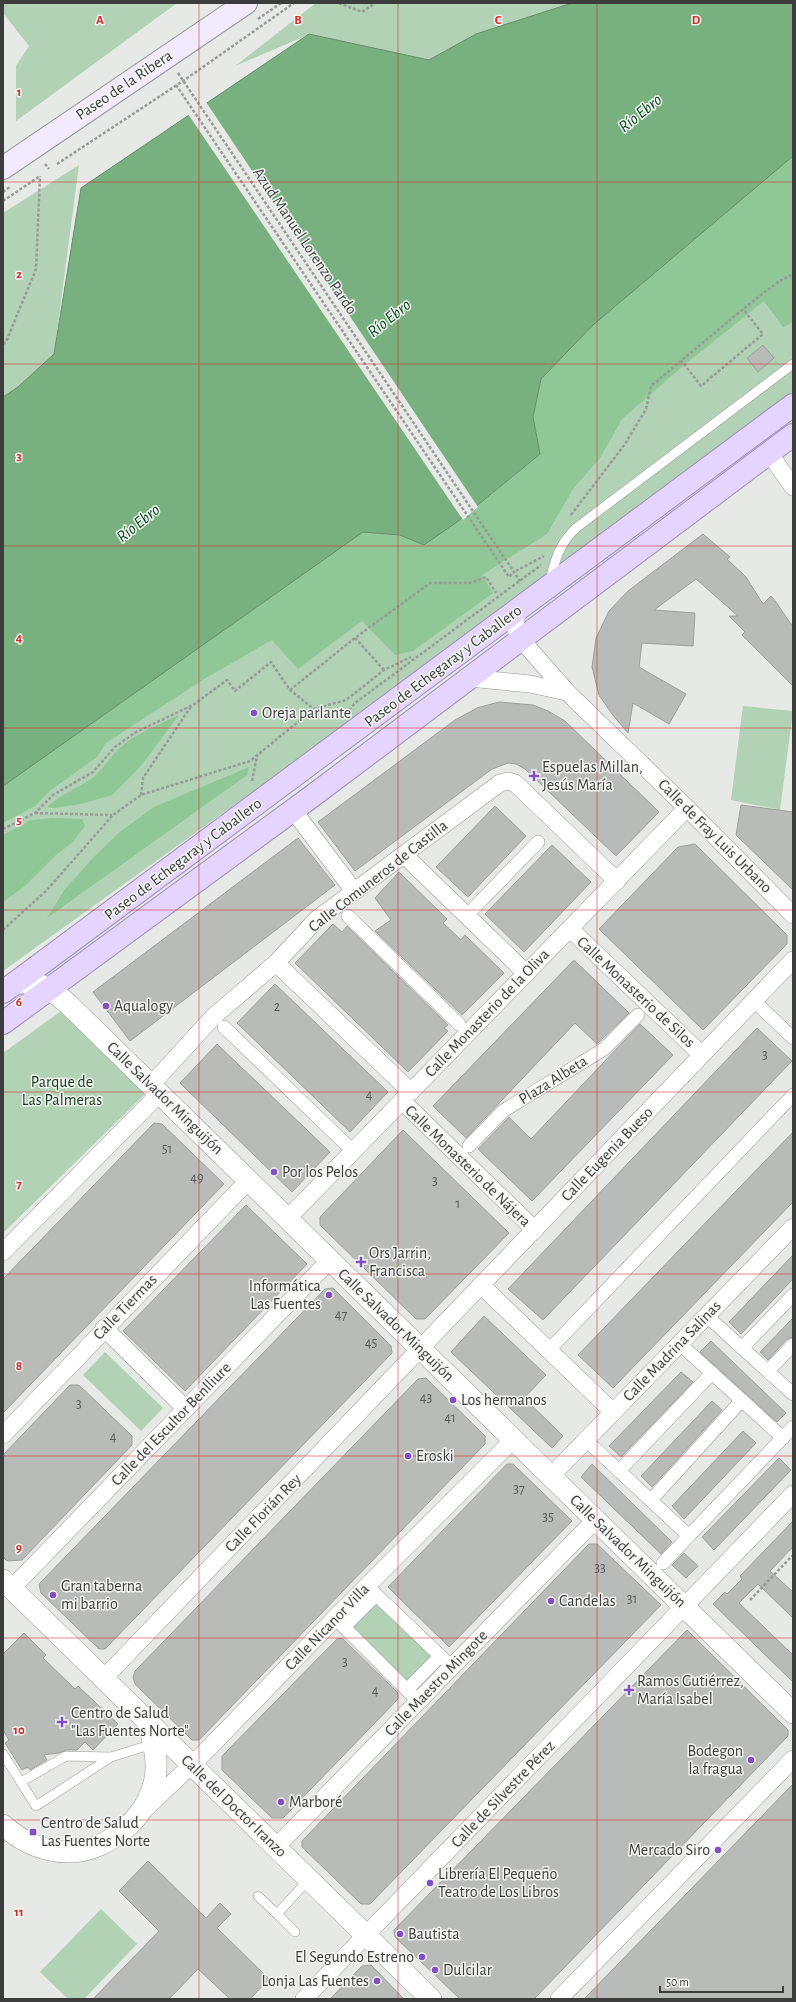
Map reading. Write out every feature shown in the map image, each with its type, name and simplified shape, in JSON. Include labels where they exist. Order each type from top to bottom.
[{"type":"main road","name":"Paseo de la Ribera","points":[[3,168],[246,3]]},
{"type":"main road","name":"Paseo de Echegaray y Caballero","points":[[9,987],[793,405]]},
{"type":"main road","name":"Paseo de Echegaray y Caballero","points":[[3,1023],[293,810],[793,435]]},
{"type":"street","points":[[769,453],[793,487]]},
{"type":"street","name":"Calle de Fray Luis Urbano","points":[[517,611],[515,625],[516,631],[521,640],[567,692],[687,808],[793,915]]},
{"type":"street","points":[[470,678],[530,684],[567,692]]},
{"type":"street","name":"Calle Comuneros de Castilla","points":[[3,1252],[155,1089],[214,1017],[276,963],[317,919],[500,783],[508,781],[515,783],[617,880]]},
{"type":"street","name":"Calle Monasterio de la Oliva","points":[[288,1218],[687,808]]},
{"type":"street","points":[[293,810],[354,891]]},
{"type":"street","points":[[474,908],[538,842]]},
{"type":"street","points":[[404,855],[526,973]]},
{"type":"street","points":[[348,916],[459,1024]]},
{"type":"street","name":"Calle Monasterio de Silos","points":[[570,929],[702,1055]]},
{"type":"street","name":"Calle Eugenia Bueso","points":[[421,1348],[793,960]]},
{"type":"street","name":"Calle Monasterio de Nájera","points":[[276,963],[535,1230]]},
{"type":"street","name":"Paseo de Echegaray y Caballero","points":[[9,987],[33,983],[50,988]]},
{"type":"street","name":"Calle Salvador Minguijón","points":[[50,988],[552,1475],[793,1713]]},
{"type":"street","points":[[754,1001],[793,1038]]},
{"type":"street","name":"Plaza Albeta","points":[[469,1146],[503,1111],[604,1049],[638,1015]]},
{"type":"street","points":[[224,1027],[353,1151]]},
{"type":"street","points":[[549,1350],[793,1095]]},
{"type":"street","name":"Calle Tiermas","points":[[3,1435],[104,1328],[249,1180]]},
{"type":"street","name":"Calle Madrina Salinas","points":[[552,1475],[793,1228]]},
{"type":"street","name":"Calle del Escultor Benlliure","points":[[8,1584],[185,1408],[330,1260]]},
{"type":"street","points":[[482,1285],[613,1412]]},
{"type":"street","points":[[742,1348],[793,1295]]},
{"type":"street","points":[[707,1316],[793,1394]]},
{"type":"street","points":[[104,1328],[185,1408]]},
{"type":"street","points":[[680,1344],[782,1438]]},
{"type":"street","points":[[768,1371],[793,1345]]},
{"type":"street","name":"Calle Florián Rey","points":[[105,1677],[421,1348]]},
{"type":"street","points":[[619,1471],[712,1372]]},
{"type":"street","points":[[651,1500],[742,1400]]},
{"type":"street","points":[[663,1563],[793,1427]]},
{"type":"street","name":"Calle Nicanor Villa","points":[[140,1814],[339,1623],[514,1439]]},
{"type":"street","points":[[586,1440],[689,1536]]},
{"type":"street","name":"Calle de Silvestre Pérez","points":[[304,1999],[793,1494]]},
{"type":"street","name":"Calle Maestro Mingote","points":[[276,1847],[413,1696],[446,1662],[596,1519]]},
{"type":"street","name":"Calle del Doctor Iranzo","points":[[8,1584],[105,1677],[148,1722],[431,1999]]},
{"type":"street","points":[[371,1590],[446,1662]]},
{"type":"street","points":[[339,1623],[413,1696]]},
{"type":"street","points":[[3,1826],[30,1844],[56,1851],[70,1852],[100,1845],[114,1836],[140,1814],[146,1805],[154,1782],[156,1770],[153,1744],[148,1722]]},
{"type":"street","points":[[559,1999],[793,1759]]},
{"type":"lane","points":[[549,587],[557,552],[573,531],[793,364]]},
{"type":"lane","points":[[3,1754],[36,1806],[111,1757],[153,1744]]},
{"type":"lane","points":[[21,1782],[66,1756],[111,1757]]},
{"type":"lane","points":[[277,1914],[309,1879]]},
{"type":"lane","points":[[258,1896],[295,1932]]},
{"type":"path","points":[[57,164],[208,64],[294,3]]},
{"type":"path","points":[[339,3],[362,12],[375,3]]},
{"type":"path","name":"Azud Manuel Lorenzo Pardo","points":[[178,73],[520,581]]},
{"type":"path","name":"Azud Manuel Lorenzo Pardo","points":[[176,85],[509,576],[512,574]]},
{"type":"path","points":[[45,164],[49,170]]},
{"type":"path","points":[[3,200],[40,176],[36,269],[6,342],[3,344]]},
{"type":"path","points":[[567,521],[592,484],[625,444],[646,408],[651,386],[743,309],[778,282],[793,274]]},
{"type":"path","points":[[681,360],[701,386],[763,334],[743,309]]},
{"type":"path","points":[[290,690],[355,638],[430,583],[470,583],[486,577],[496,593]]},
{"type":"path","points":[[355,638],[384,670]]},
{"type":"path","points":[[3,930],[46,891],[113,815],[141,795],[250,761],[314,709],[346,700],[384,670],[412,657]]},
{"type":"path","points":[[3,829],[35,813],[53,795],[94,772],[115,747],[136,732],[193,704],[227,680],[236,691],[271,662],[290,690],[314,709]]},
{"type":"path","points":[[141,795],[143,778],[193,704]]},
{"type":"path","points":[[252,780],[257,756]]},
{"type":"path","points":[[35,813],[113,815]]},
{"type":"path","points":[[750,1600],[793,1555]]},
{"type":"green space","points":[[3,3],[177,3],[16,121],[16,66],[29,46],[3,13]]},
{"type":"green space","points":[[316,3],[572,3],[476,34],[429,60],[310,34],[235,66]]},
{"type":"green space","points":[[793,156],[793,392],[404,683],[3,971],[3,786],[363,532],[400,535],[424,545],[457,522],[540,454],[533,417],[775,171]]},
{"type":"green space","points":[[79,165],[54,354],[18,387],[3,397],[3,213]]},
{"type":"green space","points":[[743,706],[793,711],[780,810],[731,800]]},
{"type":"green space","name":"Parque de Las Palmeras","points":[[64,1009],[146,1093],[3,1233],[3,1053]]},
{"type":"green space","points":[[105,1352],[163,1408],[141,1431],[83,1375]]},
{"type":"green space","points":[[374,1602],[434,1658],[409,1684],[350,1627]]},
{"type":"green space","points":[[101,1909],[137,1944],[84,1999],[68,1999],[40,1972]]},
{"type":"shaded area","points":[[793,156],[793,322],[783,327],[764,301],[683,366],[622,419],[600,458],[573,489],[547,534],[482,575],[493,593],[413,651],[395,655],[362,621],[298,669],[272,640],[204,679],[106,743],[97,757],[51,790],[35,806],[3,823],[3,786],[363,532],[400,535],[424,545],[469,512],[526,466],[540,454],[533,417],[541,379],[593,325]]},
{"type":"shaded area","points":[[179,715],[140,767],[112,795],[81,804],[54,808],[47,807],[57,799],[96,775],[114,754],[129,741]]},
{"type":"shaded area","points":[[249,767],[247,775],[47,918],[65,889],[93,858],[121,831],[154,807]]},
{"type":"shaded area","points":[[52,818],[82,819],[85,826],[72,843],[57,854],[25,886],[3,902],[3,835],[31,820]]},
{"type":"water","name":"Río Ebro","points":[[572,3],[793,3],[793,156],[593,325],[541,379],[533,417],[540,454],[457,522],[424,545],[400,535],[363,532],[3,786],[3,397],[18,387],[54,354],[81,188],[309,34],[429,60],[476,34]]},
{"type":"pier","points":[[206,102],[478,507],[463,520],[188,114]]},
{"type":"building","points":[[763,345],[774,358],[758,372],[747,358]]},
{"type":"building","points":[[703,534],[730,557],[727,559],[746,577],[763,604],[771,596],[793,627],[793,686],[742,635],[745,632],[729,616],[738,616],[696,579],[654,610],[695,613],[693,646],[642,643],[639,667],[686,694],[669,724],[633,703],[628,733],[599,695],[592,667],[596,638],[609,611],[628,591]]},
{"type":"building","points":[[499,702],[533,705],[548,711],[565,721],[659,812],[616,856],[525,769],[516,764],[508,763],[492,769],[355,871],[318,822],[455,720],[477,708]]},
{"type":"building","points":[[741,805],[793,812],[793,890],[736,835]]},
{"type":"building","points":[[495,806],[526,836],[468,897],[436,867]]},
{"type":"building","points":[[298,838],[335,885],[130,1041],[93,992]]},
{"type":"building","points":[[695,844],[787,935],[787,944],[703,1030],[599,929],[678,847]]},
{"type":"building","points":[[552,845],[591,882],[524,952],[485,914]]},
{"type":"building","points":[[399,872],[447,919],[443,923],[461,940],[465,935],[504,973],[462,1015],[375,931],[391,920],[375,898]]},
{"type":"building","points":[[333,924],[342,932],[347,926],[448,1025],[444,1028],[448,1031],[408,1072],[295,963]]},
{"type":"building","points":[[574,960],[629,1013],[597,1044],[575,1023],[466,1138],[433,1106]]},
{"type":"building","points":[[275,984],[388,1092],[350,1132],[237,1023]]},
{"type":"building","points":[[640,1024],[673,1055],[532,1201],[478,1149],[509,1117],[531,1139]]},
{"type":"building","points":[[757,1028],[792,1061],[543,1320],[508,1289]]},
{"type":"building","points":[[217,1044],[330,1152],[292,1192],[180,1083]]},
{"type":"building","points":[[154,1123],[162,1124],[224,1184],[3,1413],[3,1279]]},
{"type":"building","points":[[403,1130],[509,1233],[425,1319],[416,1319],[320,1225],[320,1217]]},
{"type":"building","points":[[793,1132],[793,1202],[613,1388],[578,1355]]},
{"type":"building","points":[[246,1205],[307,1264],[185,1391],[123,1331]]},
{"type":"building","points":[[793,1255],[793,1279],[741,1334],[729,1322]]},
{"type":"building","points":[[333,1288],[391,1346],[392,1353],[105,1649],[99,1649],[41,1593],[39,1584],[325,1289]]},
{"type":"building","points":[[484,1316],[546,1375],[524,1398],[563,1436],[552,1448],[451,1352]]},
{"type":"building","points":[[793,1318],[793,1337],[787,1339],[768,1360],[760,1352]]},
{"type":"building","points":[[711,1341],[786,1413],[777,1422],[700,1352]]},
{"type":"building","points":[[681,1372],[693,1382],[621,1457],[609,1446]]},
{"type":"building","points":[[426,1378],[485,1436],[485,1444],[199,1740],[192,1740],[135,1684],[133,1678],[135,1671],[418,1379]]},
{"type":"building","points":[[70,1385],[79,1385],[132,1436],[132,1445],[22,1560],[7,1561],[3,1557],[3,1455]]},
{"type":"building","points":[[712,1401],[722,1410],[652,1487],[641,1476]]},
{"type":"building","points":[[743,1431],[756,1443],[684,1519],[672,1506]]},
{"type":"building","points":[[779,1458],[791,1470],[714,1550],[702,1537]]},
{"type":"building","points":[[507,1464],[513,1464],[572,1521],[449,1647],[388,1587]]},
{"type":"building","points":[[592,1464],[672,1542],[661,1554],[581,1477]]},
{"type":"building","points":[[793,1521],[793,1547],[770,1571],[793,1592],[793,1618],[758,1584],[739,1603],[793,1655],[793,1682],[713,1604],[725,1592],[727,1594],[742,1579],[740,1576]]},
{"type":"building","points":[[589,1544],[597,1544],[661,1605],[370,1904],[361,1904],[302,1847],[302,1841]]},
{"type":"building","points":[[684,1553],[698,1566],[686,1578],[672,1565]]},
{"type":"building","points":[[687,1630],[788,1730],[788,1736],[534,1999],[460,1999],[395,1937],[394,1930]]},
{"type":"building","points":[[24,1633],[46,1655],[43,1658],[75,1689],[78,1686],[118,1724],[93,1750],[85,1742],[77,1750],[66,1750],[59,1753],[44,1755],[47,1760],[30,1770],[28,1767],[22,1770],[5,1743],[9,1740],[3,1730],[3,1654]]},
{"type":"building","points":[[342,1638],[398,1693],[398,1699],[283,1818],[272,1818],[222,1770],[222,1756],[337,1639]]},
{"type":"building","points":[[793,1784],[793,1999],[584,1999]]},
{"type":"building","points":[[148,1861],[206,1918],[220,1903],[231,1914],[217,1928],[269,1979],[250,1999],[230,1999],[198,1969],[169,1999],[93,1999],[159,1931],[119,1891]]},
{"type":"building","points":[[371,1965],[404,1999],[330,1999],[362,1966]]},
{"type":"place","name":"Oreja parlante","points":[[254,713]]},
{"type":"place","name":"Espuelas Millan, Jesús María","points":[[534,776]]},
{"type":"place","name":"Aqualogy","points":[[106,1006]]},
{"type":"place","name":"Por los Pelos","points":[[274,1172]]},
{"type":"place","name":"Ors Jarrin, Francisca","points":[[361,1262]]},
{"type":"place","name":"Informática Las Fuentes","points":[[329,1295]]},
{"type":"place","name":"Los hermanos","points":[[453,1400]]},
{"type":"place","name":"Eroski","points":[[408,1456]]},
{"type":"place","name":"Gran taberna mi barrio","points":[[53,1595]]},
{"type":"place","name":"Candelas","points":[[551,1601]]},
{"type":"place","name":"Ramos Gutiérrez, María Isabel","points":[[629,1690]]},
{"type":"place","name":"Centro de Salud \"Las Fuentes Norte\"","points":[[62,1722]]},
{"type":"place","name":"Bodegon la fragua","points":[[751,1760]]},
{"type":"place","name":"Marboré","points":[[281,1802]]},
{"type":"place","name":"Centro de Salud Las Fuentes Norte","points":[[33,1832]]},
{"type":"place","name":"Mercado Siro","points":[[718,1850]]},
{"type":"place","name":"Librería El Pequeño Teatro de Los Libros","points":[[430,1883]]},
{"type":"place","name":"Bautista","points":[[400,1934]]},
{"type":"place","name":"El Segundo Estreno","points":[[422,1957]]},
{"type":"place","name":"Dulcilar","points":[[435,1970]]},
{"type":"place","name":"Lonja Las Fuentes","points":[[377,1981]]}]
